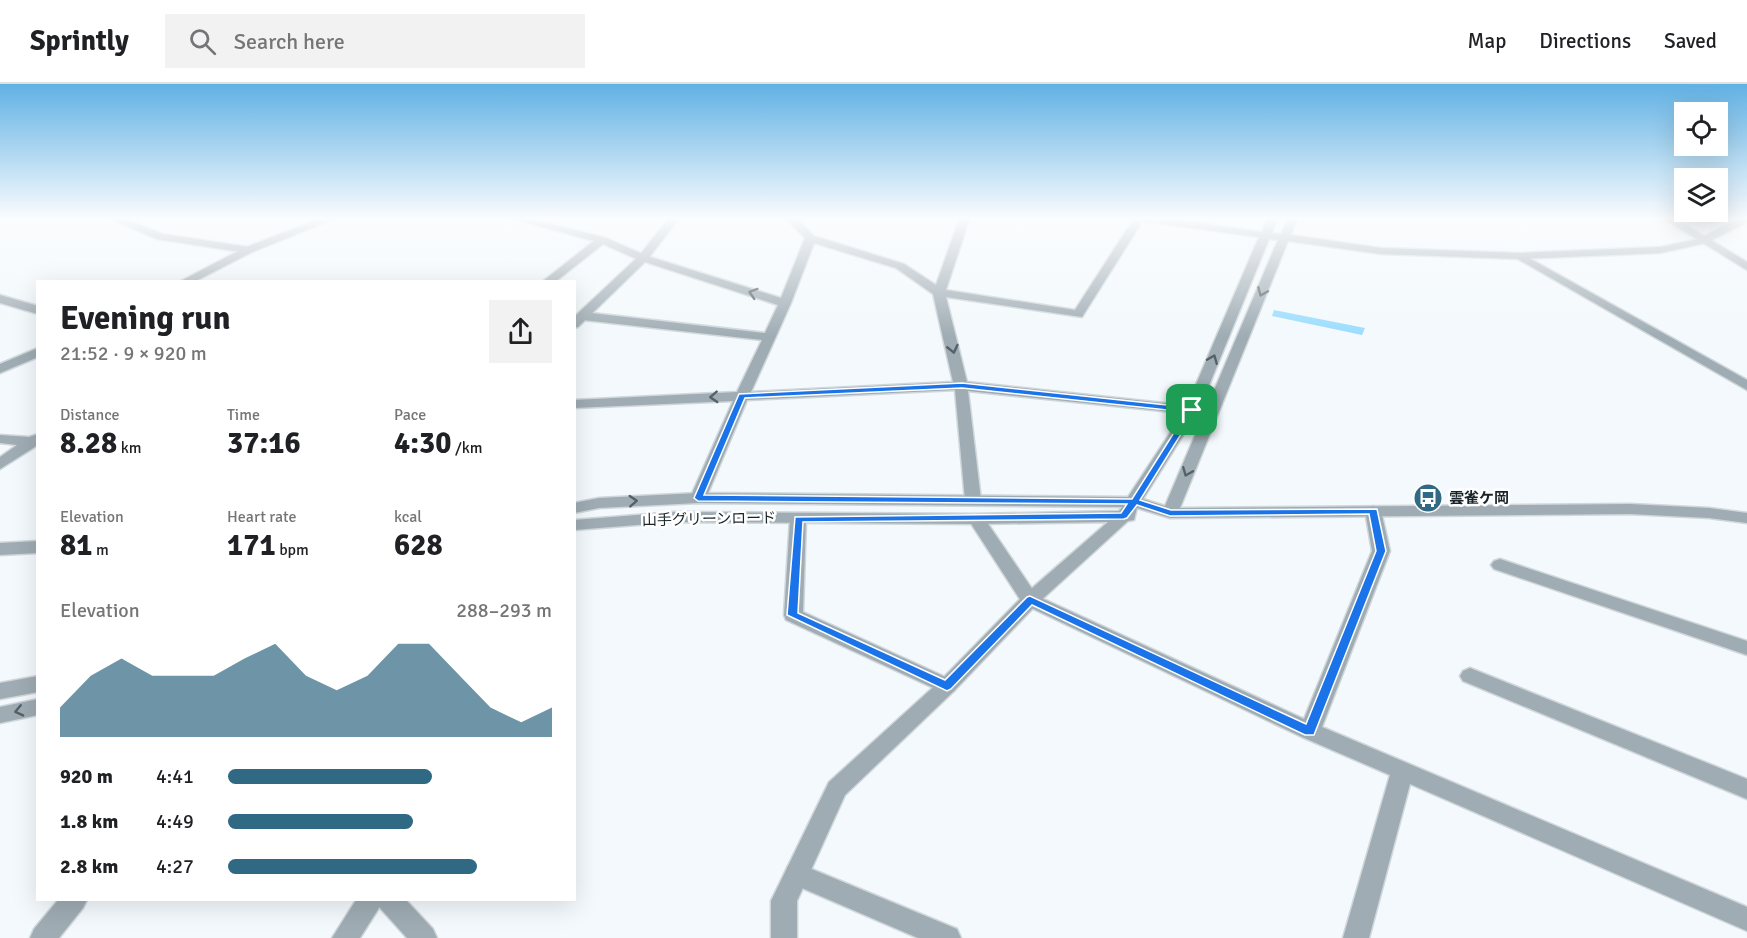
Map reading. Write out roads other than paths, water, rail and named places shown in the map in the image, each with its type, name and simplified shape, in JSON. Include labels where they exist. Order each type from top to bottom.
[{"type":"street","points":[[189,280],[235,257]]},
{"type":"street","points":[[551,280],[580,257]]},
{"type":"street","points":[[698,498],[785,303],[803,257]]},
{"type":"street","points":[[871,257],[900,266],[939,292],[1078,314],[1113,257]]},
{"type":"street","points":[[952,257],[939,292],[962,386],[974,509],[1030,600],[1310,731],[1747,919]]},
{"type":"street","points":[[784,938],[784,901],[837,789],[947,686],[1030,600],[1129,509],[1192,410],[1256,257]]},
{"type":"street","points":[[1170,513],[1276,257]]},
{"type":"street","points":[[1523,257],[1747,386]]},
{"type":"street","points":[[1729,257],[1747,267]]},
{"type":"street","points":[[579,320],[643,258],[785,303]]},
{"type":"street","points":[[0,299],[36,309]]},
{"type":"street","points":[[579,320],[769,336]]},
{"type":"street","points":[[0,369],[36,353]]},
{"type":"street","points":[[576,404],[962,386],[1192,410]]},
{"type":"street","points":[[0,439],[34,440]]},
{"type":"street","points":[[0,464],[34,440]]},
{"type":"street","name":"山手グリーンロード","points":[[576,508],[599,503],[698,498],[974,509],[1129,509],[1170,513],[1630,509],[1709,513],[1747,518]]},
{"type":"street","name":"山手グリーンロード","points":[[576,525],[675,517],[798,519],[974,509]]},
{"type":"street","points":[[1310,731],[1381,551],[1373,511]]},
{"type":"street","points":[[798,519],[793,615],[947,686]]},
{"type":"street","points":[[0,549],[36,547]]},
{"type":"street","points":[[1500,565],[1747,648]]},
{"type":"street","points":[[1470,676],[1747,789]]},
{"type":"street","points":[[0,691],[36,684]]},
{"type":"street","points":[[0,715],[36,707]]},
{"type":"street","points":[[1356,938],[1402,771]]},
{"type":"street","points":[[797,874],[948,938]]},
{"type":"street","points":[[43,938],[73,901]]},
{"type":"street","points":[[345,938],[370,901]]},
{"type":"street","points":[[389,901],[424,938]]},
{"type":"place","name":"雲雀ケ岡","points":[[1428,498]]}]
